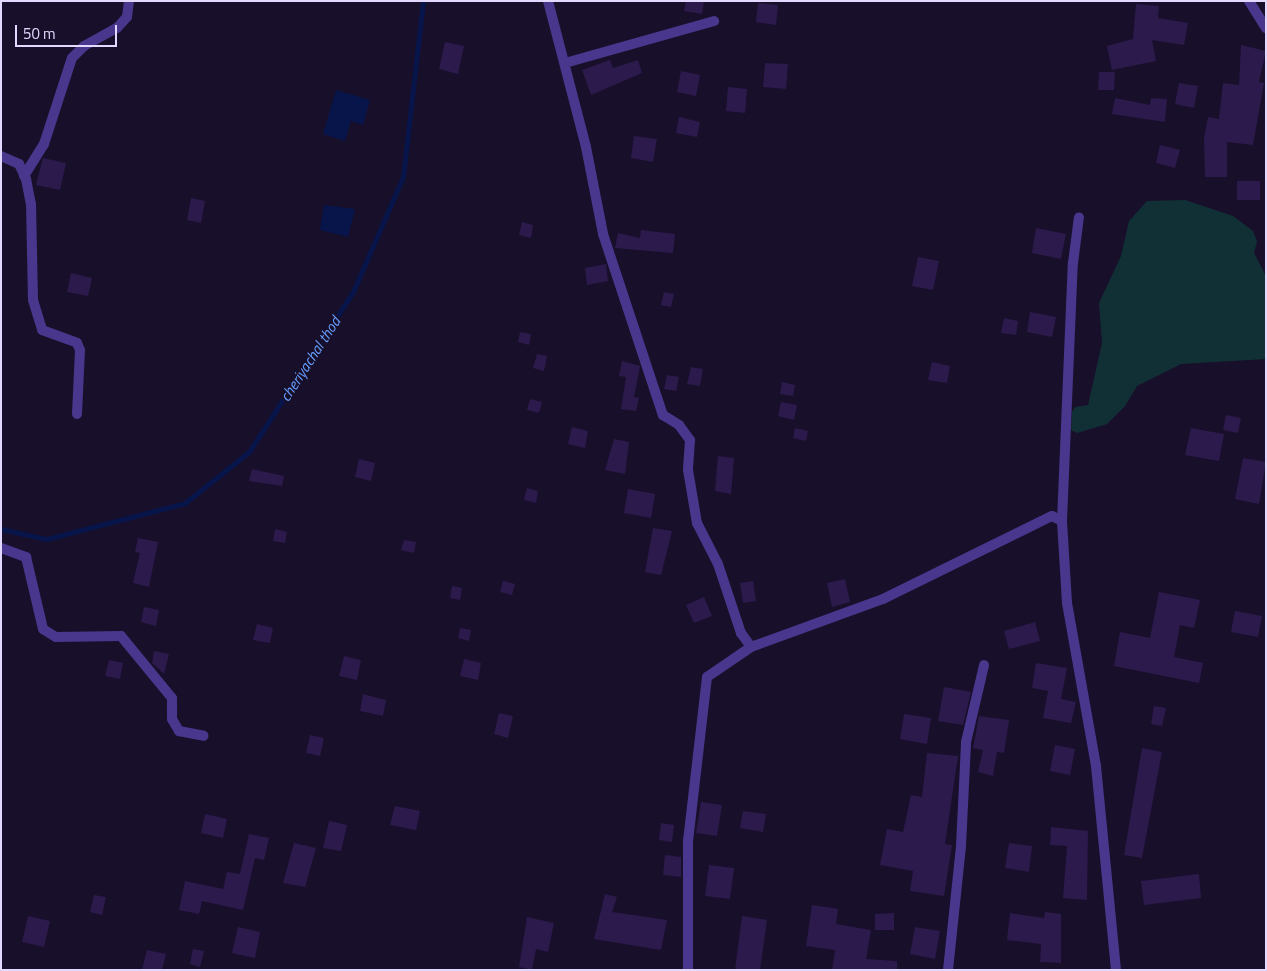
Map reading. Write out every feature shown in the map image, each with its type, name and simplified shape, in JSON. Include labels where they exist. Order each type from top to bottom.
[{"type":"street","points":[[24,176],[44,144],[72,58],[84,46],[117,28],[127,17],[129,1]]},
{"type":"street","points":[[548,1],[565,64],[603,234],[663,415],[679,425],[690,440],[688,470],[697,523],[718,564],[742,633],[751,647]]},
{"type":"street","points":[[1250,1],[1266,28]]},
{"type":"street","points":[[565,64],[714,21]]},
{"type":"street","points":[[1,156],[19,164],[31,204],[33,300],[42,330],[77,343],[80,350],[77,414]]},
{"type":"street","points":[[1079,216],[1073,263],[1062,521],[1067,603],[1096,766],[1116,970]]},
{"type":"street","points":[[688,970],[688,840],[707,678],[751,647],[883,599],[1052,516],[1062,521]]},
{"type":"street","points":[[1,548],[26,558],[43,629],[56,637],[121,636],[172,698],[172,719],[179,731],[204,736]]},
{"type":"street","points":[[948,970],[961,846],[966,742],[984,665]]},
{"type":"green space","points":[[1185,200],[1233,216],[1253,231],[1257,241],[1254,253],[1266,276],[1266,359],[1181,364],[1137,386],[1125,406],[1107,424],[1077,433],[1071,430],[1072,412],[1075,407],[1088,405],[1102,343],[1099,303],[1121,256],[1129,221],[1147,201]]},
{"type":"shaded area","points":[[336,90],[370,100],[363,125],[351,121],[345,141],[323,134]]},
{"type":"shaded area","points":[[324,205],[355,209],[348,237],[320,230]]},
{"type":"building","points":[[686,1],[704,1],[702,14],[684,11]]},
{"type":"building","points":[[758,3],[778,5],[776,25],[756,22]]},
{"type":"building","points":[[1136,4],[1159,6],[1158,18],[1188,23],[1184,45],[1152,40],[1156,61],[1112,70],[1107,46],[1133,39]]},
{"type":"building","points":[[445,42],[464,46],[458,74],[439,69]]},
{"type":"building","points":[[1241,45],[1266,51],[1259,82],[1264,83],[1253,145],[1227,142],[1227,177],[1205,177],[1204,138],[1208,117],[1219,119],[1223,83],[1239,85]]},
{"type":"building","points":[[610,60],[613,68],[638,60],[642,73],[591,95],[582,70]]},
{"type":"building","points":[[765,63],[788,64],[786,89],[763,87]]},
{"type":"building","points":[[681,71],[700,75],[696,96],[677,92]]},
{"type":"building","points":[[1099,72],[1115,72],[1114,90],[1098,90]]},
{"type":"building","points":[[1179,83],[1198,86],[1194,108],[1175,104]]},
{"type":"building","points":[[728,87],[747,89],[745,113],[726,111]]},
{"type":"building","points":[[1115,98],[1150,105],[1151,98],[1167,99],[1165,122],[1112,114]]},
{"type":"building","points":[[679,117],[700,122],[697,137],[676,133]]},
{"type":"building","points":[[634,136],[657,139],[653,162],[631,158]]},
{"type":"building","points":[[1160,145],[1180,150],[1175,168],[1156,163]]},
{"type":"building","points":[[43,158],[66,163],[60,190],[36,185]]},
{"type":"building","points":[[1237,181],[1260,181],[1260,200],[1237,200]]},
{"type":"building","points":[[191,198],[205,201],[201,223],[187,220]]},
{"type":"building","points":[[522,222],[533,225],[531,238],[519,235]]},
{"type":"building","points":[[1036,228],[1066,234],[1061,259],[1032,253]]},
{"type":"building","points":[[641,230],[675,234],[673,253],[615,248],[618,233],[640,238]]},
{"type":"building","points":[[918,257],[939,261],[933,290],[912,286]]},
{"type":"building","points":[[606,264],[608,281],[587,285],[585,268]]},
{"type":"building","points":[[71,273],[92,278],[88,296],[67,292]]},
{"type":"building","points":[[664,292],[674,294],[671,307],[661,305]]},
{"type":"building","points":[[1030,312],[1056,317],[1052,337],[1027,332]]},
{"type":"building","points":[[1004,318],[1018,321],[1016,335],[1001,333]]},
{"type":"building","points":[[520,332],[531,334],[529,345],[518,342]]},
{"type":"building","points":[[537,354],[547,356],[544,371],[533,368]]},
{"type":"building","points":[[622,361],[640,366],[634,397],[639,398],[636,411],[621,409],[626,377],[619,376]]},
{"type":"building","points":[[932,362],[950,366],[947,383],[928,380]]},
{"type":"building","points":[[691,367],[703,369],[700,386],[687,384]]},
{"type":"building","points":[[667,375],[679,377],[676,391],[664,389]]},
{"type":"building","points":[[782,382],[795,385],[793,396],[780,394]]},
{"type":"building","points":[[530,399],[542,402],[539,413],[527,410]]},
{"type":"building","points":[[781,402],[797,405],[794,420],[778,416]]},
{"type":"building","points":[[1226,415],[1241,418],[1238,433],[1223,430]]},
{"type":"building","points":[[572,427],[588,431],[585,448],[568,444]]},
{"type":"building","points":[[795,428],[808,431],[806,441],[793,438]]},
{"type":"building","points":[[1191,428],[1224,434],[1219,461],[1185,455]]},
{"type":"building","points":[[614,439],[629,442],[625,474],[605,470]]},
{"type":"building","points":[[718,456],[734,458],[731,494],[715,491]]},
{"type":"building","points":[[1243,458],[1266,462],[1259,504],[1235,499]]},
{"type":"building","points":[[359,459],[375,463],[371,481],[355,477]]},
{"type":"building","points":[[252,469],[284,476],[282,486],[249,481]]},
{"type":"building","points":[[527,488],[538,491],[536,503],[524,500]]},
{"type":"building","points":[[628,489],[655,494],[651,518],[624,513]]},
{"type":"building","points":[[653,528],[672,531],[661,575],[645,572]]},
{"type":"building","points":[[275,529],[287,532],[285,543],[273,541]]},
{"type":"building","points":[[138,538],[158,542],[149,587],[133,583],[140,553],[135,552]]},
{"type":"building","points":[[404,540],[416,542],[414,553],[401,550]]},
{"type":"building","points":[[845,579],[850,602],[832,607],[827,583]]},
{"type":"building","points":[[503,581],[515,584],[512,595],[500,592]]},
{"type":"building","points":[[753,581],[756,601],[743,603],[740,583]]},
{"type":"building","points":[[452,586],[462,588],[460,600],[450,598]]},
{"type":"building","points":[[1159,592],[1200,600],[1194,628],[1180,625],[1174,657],[1203,663],[1199,683],[1114,666],[1120,632],[1150,638]]},
{"type":"building","points":[[704,597],[712,616],[694,623],[686,605]]},
{"type":"building","points":[[144,607],[159,610],[156,626],[141,622]]},
{"type":"building","points":[[1235,611],[1262,616],[1258,637],[1231,632]]},
{"type":"building","points":[[1035,622],[1040,641],[1009,649],[1004,631]]},
{"type":"building","points":[[257,624],[273,628],[270,643],[253,640]]},
{"type":"building","points":[[460,628],[471,630],[469,641],[458,638]]},
{"type":"building","points":[[154,651],[169,654],[164,674],[152,663]]},
{"type":"building","points":[[344,656],[361,660],[357,680],[339,676]]},
{"type":"building","points":[[464,659],[481,663],[478,680],[460,676]]},
{"type":"building","points":[[109,660],[123,663],[120,679],[105,676]]},
{"type":"building","points":[[1036,663],[1067,668],[1061,699],[1076,702],[1071,723],[1043,718],[1048,691],[1032,688]]},
{"type":"building","points":[[944,687],[971,692],[963,725],[938,721]]},
{"type":"building","points":[[363,694],[386,700],[383,716],[360,711]]},
{"type":"building","points":[[1154,706],[1166,708],[1162,726],[1151,724]]},
{"type":"building","points":[[499,713],[513,716],[508,738],[494,734]]},
{"type":"building","points":[[904,714],[931,718],[927,744],[900,739]]},
{"type":"building","points":[[979,716],[1009,720],[1004,753],[997,752],[993,776],[978,772],[983,750],[973,748]]},
{"type":"building","points":[[310,735],[324,738],[320,756],[306,753]]},
{"type":"building","points":[[1055,745],[1075,749],[1070,775],[1050,771]]},
{"type":"building","points":[[1142,748],[1162,752],[1142,858],[1124,855]]},
{"type":"building","points":[[927,753],[958,756],[945,844],[952,845],[944,896],[910,891],[913,871],[880,865],[887,829],[903,832],[911,795],[922,797]]},
{"type":"building","points":[[701,802],[722,805],[717,836],[696,833]]},
{"type":"building","points":[[395,806],[420,811],[416,830],[390,825]]},
{"type":"building","points":[[743,811],[766,814],[763,832],[740,828]]},
{"type":"building","points":[[205,814],[227,819],[223,838],[201,833]]},
{"type":"building","points":[[329,821],[347,825],[341,851],[323,848]]},
{"type":"building","points":[[661,823],[674,825],[672,842],[659,840]]},
{"type":"building","points":[[1051,827],[1088,831],[1087,900],[1063,898],[1067,846],[1050,845]]},
{"type":"building","points":[[249,834],[269,838],[264,860],[255,858],[243,910],[202,901],[199,914],[179,910],[185,881],[223,889],[227,872],[240,874]]},
{"type":"building","points":[[294,843],[316,848],[305,887],[283,883]]},
{"type":"building","points":[[1009,843],[1032,846],[1029,872],[1005,868]]},
{"type":"building","points":[[665,855],[681,857],[681,877],[663,875]]},
{"type":"building","points":[[709,865],[734,868],[730,899],[705,896]]},
{"type":"building","points":[[1199,874],[1201,898],[1144,905],[1141,881]]},
{"type":"building","points":[[605,894],[617,897],[612,912],[667,920],[661,950],[594,939]]},
{"type":"building","points":[[94,895],[106,897],[102,915],[90,912]]},
{"type":"building","points":[[812,905],[838,909],[836,924],[871,930],[866,959],[897,961],[897,970],[832,970],[835,950],[806,946]]},
{"type":"building","points":[[1045,912],[1061,914],[1061,963],[1040,962],[1041,944],[1007,940],[1010,913],[1044,918]]},
{"type":"building","points":[[894,913],[894,930],[875,930],[875,914]]},
{"type":"building","points":[[28,916],[50,921],[44,947],[22,942]]},
{"type":"building","points":[[742,916],[767,920],[760,970],[735,970]]},
{"type":"building","points":[[527,917],[554,923],[548,952],[536,949],[532,970],[519,967]]},
{"type":"building","points":[[238,927],[260,932],[255,958],[232,953]]},
{"type":"building","points":[[915,927],[940,931],[935,959],[910,954]]},
{"type":"building","points":[[193,949],[204,951],[200,967],[190,964]]},
{"type":"building","points":[[147,950],[166,954],[162,970],[142,970]]},
{"type":"waterway","name":"cheriyachal thod","points":[[1,529],[47,539],[185,503],[249,452],[353,292],[403,177],[423,1]]}]
